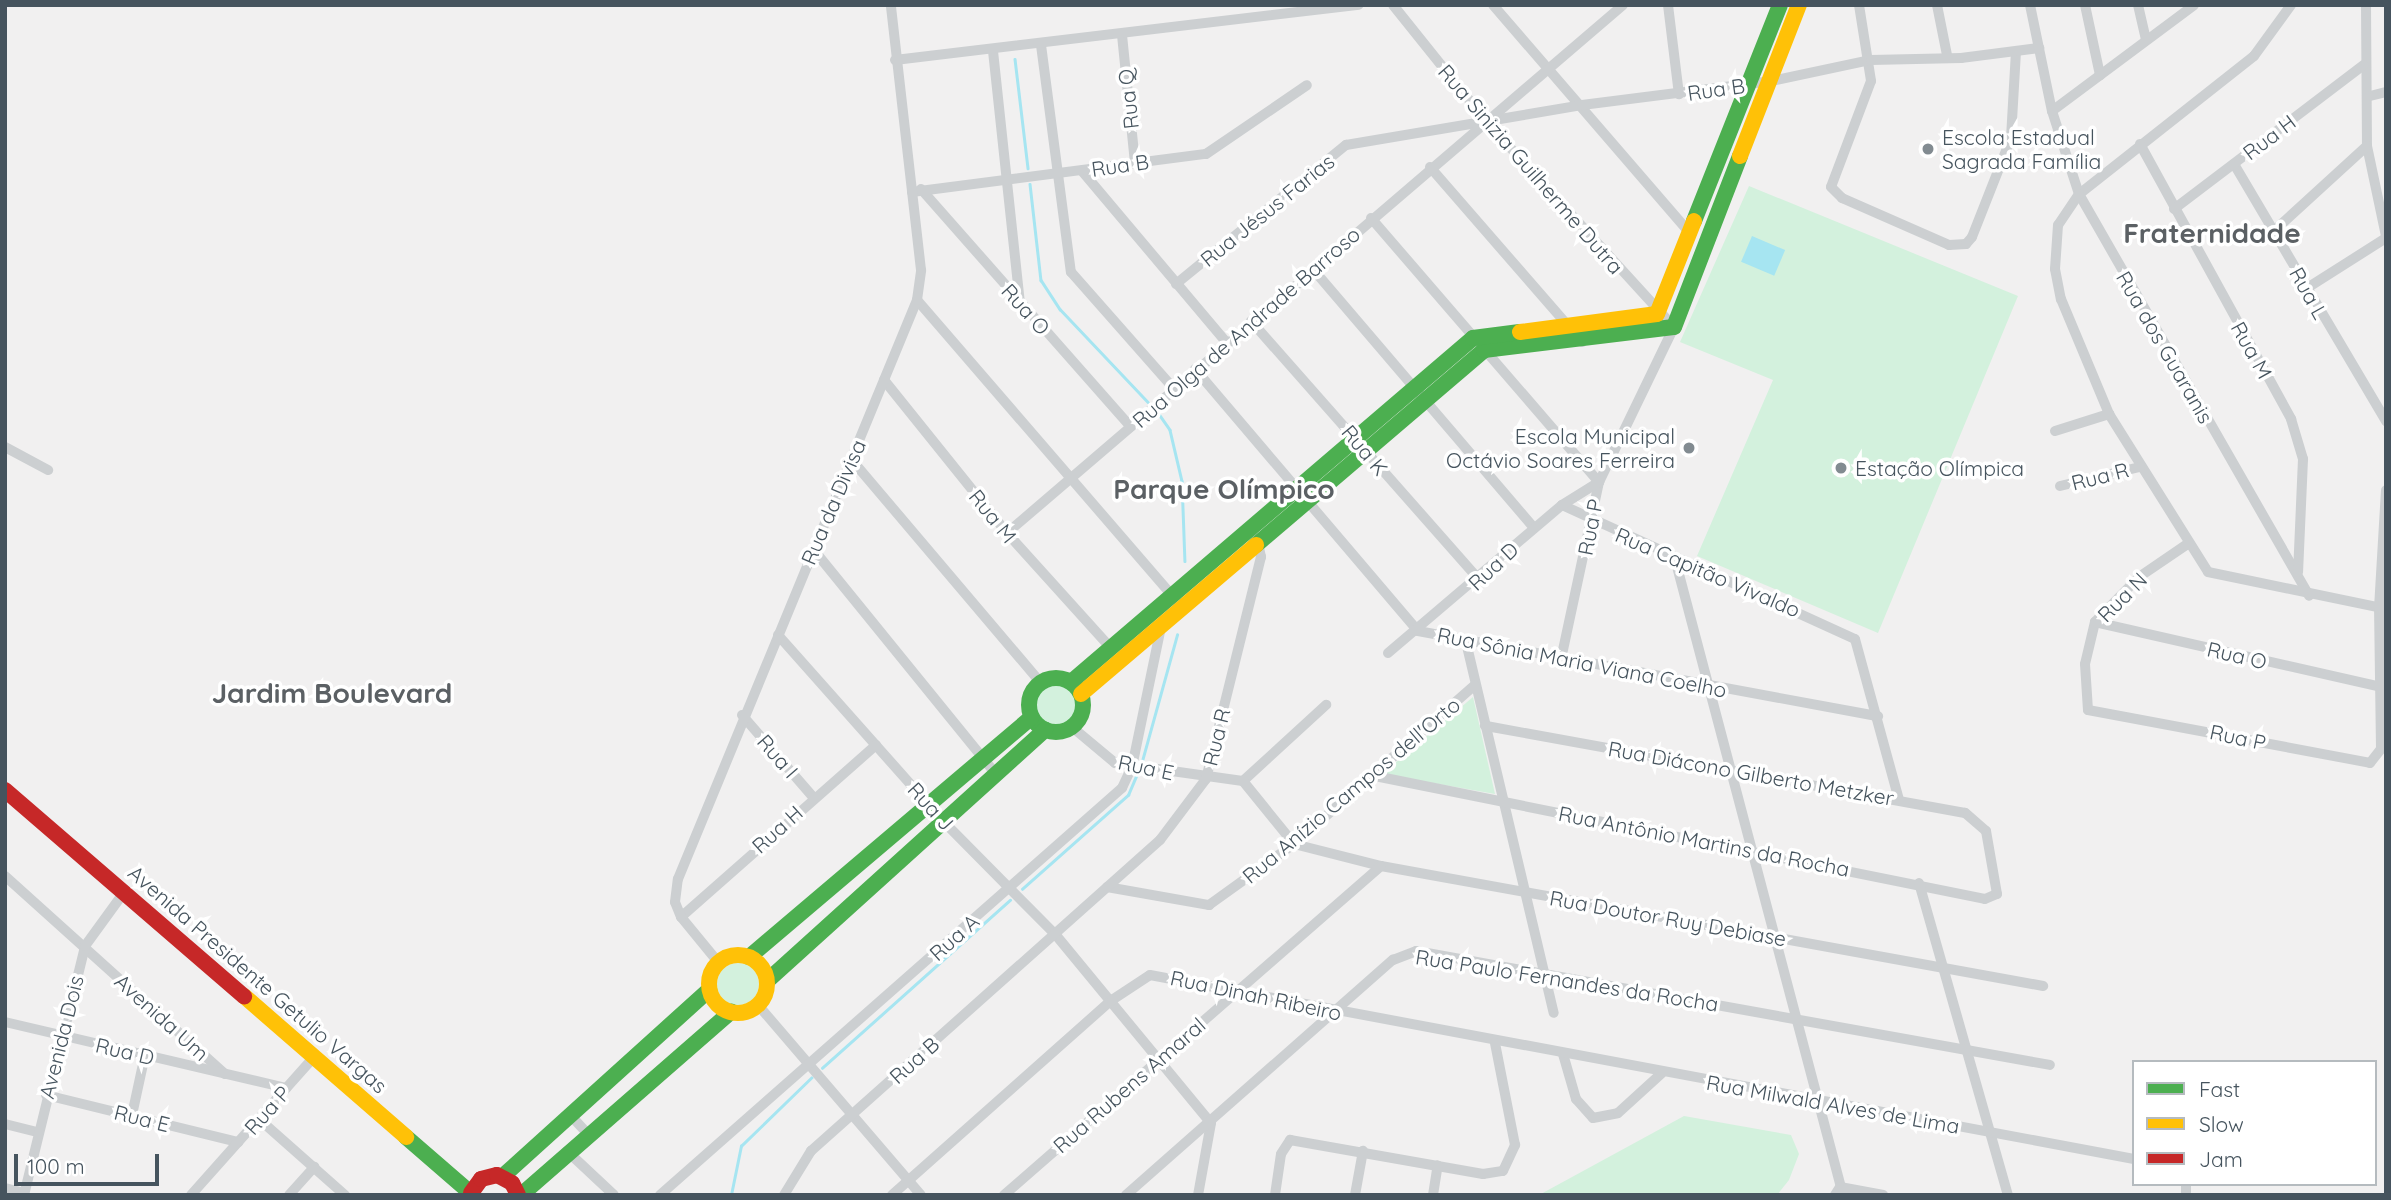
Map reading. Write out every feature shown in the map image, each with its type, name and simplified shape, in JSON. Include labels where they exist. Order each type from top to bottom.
[{"type":"street","points":[[1230,5],[1232,18]]},
{"type":"street","points":[[895,60],[993,51],[1232,18],[1359,5]]},
{"type":"street","name":"Rua Sinizia Guilherme Dutra","points":[[1393,5],[1485,120],[1657,314],[1674,327]]},
{"type":"street","points":[[1493,5],[1691,234]]},
{"type":"street","name":"Rua Olga de Andrade Barroso","points":[[1007,533],[1312,268],[1623,5]]},
{"type":"street","points":[[1668,5],[1679,94]]},
{"type":"street","points":[[1076,688],[1109,646],[1354,436],[1413,387],[1478,344],[1657,314],[1753,84],[1780,5]]},
{"type":"street","points":[[1076,688],[1184,609],[1311,501],[1364,450],[1425,399],[1478,344],[1582,342],[1674,327],[1799,5]]},
{"type":"street","points":[[1859,5],[1871,60],[1871,81],[1831,187],[1842,198],[1955,246],[1972,237],[2011,138],[2016,51]]},
{"type":"street","points":[[1937,5],[1947,55]]},
{"type":"street","name":"Rua dos Guaranis","points":[[2030,5],[2052,111],[2079,194],[2298,572],[2309,596]]},
{"type":"street","points":[[2085,5],[2100,75]]},
{"type":"street","points":[[2138,5],[2146,39]]},
{"type":"street","points":[[2291,5],[2254,56],[2079,194],[2058,225],[2055,269],[2061,299],[2109,414],[2186,545],[2207,572],[2309,596],[2382,608]]},
{"type":"street","points":[[2304,290],[2386,237],[2367,146],[2370,96],[2364,65],[2366,5]]},
{"type":"street","points":[[2052,111],[2192,6]]},
{"type":"street","name":"Rua da Divisa","points":[[681,917],[675,902],[678,879],[742,715],[917,300],[921,270],[916,190],[895,60],[891,10]]},
{"type":"street","name":"Rua Q","points":[[1122,35],[1135,163]]},
{"type":"street","points":[[1041,45],[1071,272],[1174,389]]},
{"type":"street","name":"Rua B","points":[[1485,120],[1753,84],[1871,60],[2039,48]]},
{"type":"street","points":[[993,51],[1020,303]]},
{"type":"street","name":"Rua H","points":[[2174,209],[2364,65]]},
{"type":"street","name":"Rua B","points":[[916,190],[1206,154],[1307,85]]},
{"type":"street","points":[[2370,96],[2386,92]]},
{"type":"street","name":"Rua Jésus Farias","points":[[1176,284],[1346,145],[1485,120]]},
{"type":"street","name":"Rua M","points":[[2140,144],[2291,419],[2303,459],[2298,572]]},
{"type":"street","points":[[2276,229],[2367,146]]},
{"type":"street","name":"Rua L","points":[[2234,164],[2276,229],[2304,290],[2386,421]]},
{"type":"street","points":[[1430,167],[1582,342]]},
{"type":"street","points":[[1082,170],[1226,342]]},
{"type":"street","name":"Rua O","points":[[916,190],[1131,427]]},
{"type":"street","points":[[1371,218],[1599,482]]},
{"type":"street","points":[[1312,268],[1534,528]]},
{"type":"street","points":[[917,300],[1072,476],[1184,609]]},
{"type":"street","name":"Rua K","points":[[1251,321],[1479,580]]},
{"type":"street","name":"Rua P","points":[[1561,659],[1599,482],[1674,327]]},
{"type":"street","name":"Rua Sônia Maria Viana Coelho","points":[[1195,369],[1311,501],[1418,631],[1709,687],[1878,716]]},
{"type":"street","name":"Rua M","points":[[884,380],[1007,533],[1109,646]]},
{"type":"street","points":[[2055,430],[2109,414]]},
{"type":"street","points":[[5,447],[48,470]]},
{"type":"street","points":[[851,458],[1040,682]]},
{"type":"street","name":"Rua R","points":[[2060,486],[2140,467]]},
{"type":"street","name":"Rua D","points":[[1388,653],[1479,580],[1562,505],[1599,482]]},
{"type":"street","points":[[2380,687],[2386,490]]},
{"type":"street","name":"Rua Capitão Vivaldo","points":[[1562,505],[1592,522],[1855,639],[1878,716]]},
{"type":"street","points":[[1249,528],[1260,543]]},
{"type":"street","name":"Rua R","points":[[1055,934],[1160,840],[1206,779],[1260,543]]},
{"type":"street","name":"Rua N","points":[[2088,710],[2085,664],[2095,622],[2139,577],[2186,545]]},
{"type":"street","points":[[813,550],[995,773]]},
{"type":"street","points":[[1675,559],[1839,1192],[1883,1195]]},
{"type":"street","name":"Rua O","points":[[2095,622],[2380,687]]},
{"type":"street","name":"Rua A","points":[[660,1195],[811,1065],[1122,788],[1132,767],[1161,626]]},
{"type":"street","name":"Rua J","points":[[778,635],[943,821],[1055,934],[1211,1123]]},
{"type":"street","points":[[1466,642],[1474,686],[1554,1013]]},
{"type":"street","points":[[758,1004],[767,981],[995,773],[1045,730],[1072,727],[1082,712],[1076,688],[1055,677],[1040,682],[1028,702],[1031,718],[1045,730]]},
{"type":"street","name":"Rua Anízio Campos dell'Orto","points":[[1107,887],[1209,905],[1294,844],[1474,686]]},
{"type":"street","name":"Rua P","points":[[2088,710],[2361,763],[2377,759],[2381,749],[2380,687]]},
{"type":"street","points":[[1294,844],[1243,781],[1326,705]]},
{"type":"street","name":"Rua I","points":[[742,715],[813,797]]},
{"type":"street","points":[[1878,716],[1899,800]]},
{"type":"street","points":[[718,962],[733,956],[749,957],[1031,718]]},
{"type":"street","name":"Rua Diácono Gilberto Metzker","points":[[1485,726],[1899,800],[1978,819],[1992,854]]},
{"type":"street","name":"Rua E","points":[[1072,727],[1106,758],[1132,767],[1206,779],[1243,781]]},
{"type":"street","name":"Rua H","points":[[681,917],[813,797],[876,745]]},
{"type":"street","name":"Rua Antônio Martins da Rocha","points":[[1370,775],[1993,898],[1999,887],[1992,854]]},
{"type":"street","name":"Avenida Presidente Getulio Vargas","points":[[7,795],[125,891],[472,1194]]},
{"type":"street","name":"Rua Doutor Ruy Debiase","points":[[1294,844],[1381,866],[1772,937],[1945,965],[2043,986]]},
{"type":"street","name":"Rua Rubens Amaral","points":[[1004,1195],[1381,866]]},
{"type":"street","name":"Avenida Um","points":[[5,876],[225,1074]]},
{"type":"street","points":[[1919,883],[1945,965],[1986,1132],[2008,1195]]},
{"type":"street","name":"Avenida Dois","points":[[24,1194],[46,1095],[85,946],[125,891]]},
{"type":"street","points":[[681,917],[718,962]]},
{"type":"street","name":"Rua B","points":[[783,1195],[811,1151],[1055,934]]},
{"type":"street","name":"Rua Paulo Fernandes da Rocha","points":[[1126,1195],[1405,953],[1794,1018],[2050,1065]]},
{"type":"street","points":[[749,957],[767,981]]},
{"type":"street","points":[[472,1194],[481,1179],[503,1176],[573,1118],[709,990],[718,962]]},
{"type":"street","name":"Rua Dinah Ribeiro","points":[[892,1195],[1112,1000],[1150,975],[1532,1049]]},
{"type":"street","points":[[709,990],[731,1012]]},
{"type":"street","points":[[758,1004],[855,1112],[921,1195]]},
{"type":"street","points":[[503,1176],[519,1195],[587,1133],[731,1012],[758,1004]]},
{"type":"street","name":"Rua D","points":[[5,1022],[286,1088]]},
{"type":"street","points":[[1275,1195],[1281,1154],[1290,1140],[1483,1174],[1503,1171],[1513,1161],[1515,1145],[1495,1043]]},
{"type":"street","name":"Rua Milwald Alves de Lima","points":[[1532,1049],[2132,1159]]},
{"type":"street","points":[[1563,1054],[1576,1099],[1593,1118],[1618,1113],[1662,1073]]},
{"type":"street","points":[[131,1115],[145,1055]]},
{"type":"street","name":"Rua P","points":[[191,1195],[315,1056]]},
{"type":"street","name":"Rua E","points":[[46,1095],[238,1142]]},
{"type":"street","points":[[573,1118],[587,1133]]},
{"type":"street","points":[[259,1119],[345,1195]]},
{"type":"street","points":[[1198,1195],[1211,1123]]},
{"type":"street","points":[[5,1124],[37,1132]]},
{"type":"street","points":[[567,1151],[614,1195]]},
{"type":"street","points":[[1355,1195],[1363,1151]]},
{"type":"street","points":[[1433,1195],[1438,1165]]},
{"type":"street","points":[[289,1195],[314,1167]]},
{"type":"street","points":[[5,1188],[24,1194]]},
{"type":"green space","name":"Estação Olímpica","points":[[1749,186],[2018,296],[1878,633],[1697,556],[1773,380],[1680,342]]},
{"type":"green space","points":[[1056,684],[1071,690],[1077,705],[1071,720],[1056,726],[1041,720],[1035,705],[1041,690]]},
{"type":"green space","points":[[1473,697],[1495,794],[1382,774]]},
{"type":"green space","points":[[738,963],[753,969],[759,984],[753,999],[738,1005],[723,999],[717,984],[723,969]]},
{"type":"green space","points":[[1684,1116],[1791,1135],[1799,1154],[1789,1180],[1777,1195],[1539,1195]]},
{"type":"water","points":[[1752,236],[1785,250],[1774,276],[1741,262]]},
{"type":"waterway","points":[[1015,59],[1028,168]]},
{"type":"waterway","points":[[1030,184],[1041,280],[1060,309],[1148,402]]},
{"type":"waterway","points":[[1159,414],[1170,430],[1182,481],[1185,561]]},
{"type":"waterway","points":[[1142,761],[1177,635]]},
{"type":"waterway","points":[[1022,889],[1128,795],[1136,776]]},
{"type":"waterway","points":[[822,1068],[1010,900]]},
{"type":"waterway","points":[[731,1195],[741,1146],[811,1078]]},
{"type":"traffic: fast","points":[[1694,221],[1780,5]]},
{"type":"traffic: fast","points":[[1256,545],[1484,350],[1674,327],[1740,156]]},
{"type":"traffic: fast","points":[[1071,682],[1473,338],[1520,332]]},
{"type":"traffic: fast","points":[[1056,678],[1075,686],[1083,705],[1075,724],[1056,732],[1037,724],[1029,705],[1037,686],[1056,678]]},
{"type":"traffic: fast","points":[[749,957],[1031,718]]},
{"type":"traffic: fast","points":[[767,981],[1045,730]]},
{"type":"traffic: fast","points":[[503,1176],[709,990]]},
{"type":"traffic: fast","points":[[521,1195],[731,1012]]},
{"type":"traffic: fast","points":[[406,1137],[473,1195]]},
{"type":"traffic: slow","points":[[1740,156],[1799,5]]},
{"type":"traffic: slow","points":[[1520,332],[1657,314],[1694,221]]},
{"type":"traffic: slow","points":[[1081,694],[1256,545]]},
{"type":"traffic: slow","points":[[738,955],[749,957],[762,968],[767,984],[765,995],[754,1008],[738,1013],[727,1011],[714,1000],[709,984],[711,973],[722,960],[738,955]]},
{"type":"traffic: slow","points":[[244,996],[406,1137]]},
{"type":"traffic: jam","points":[[5,790],[244,996]]},
{"type":"traffic: jam","points":[[471,1193],[481,1179],[497,1175],[512,1183],[518,1195]]},
{"type":"place","name":"Escola Estadual Sagrada Família","points":[[1928,149]]},
{"type":"place","name":"Escola Municipal Octávio Soares Ferreira","points":[[1689,448]]},
{"type":"place","name":"Estação Olímpica","points":[[1841,468]]},
{"type":"district","name":"Fraternidade","points":[[2212,233]]},
{"type":"district","name":"Parque Olímpico","points":[[1224,489]]},
{"type":"district","name":"Jardim Boulevard","points":[[332,693]]}]
